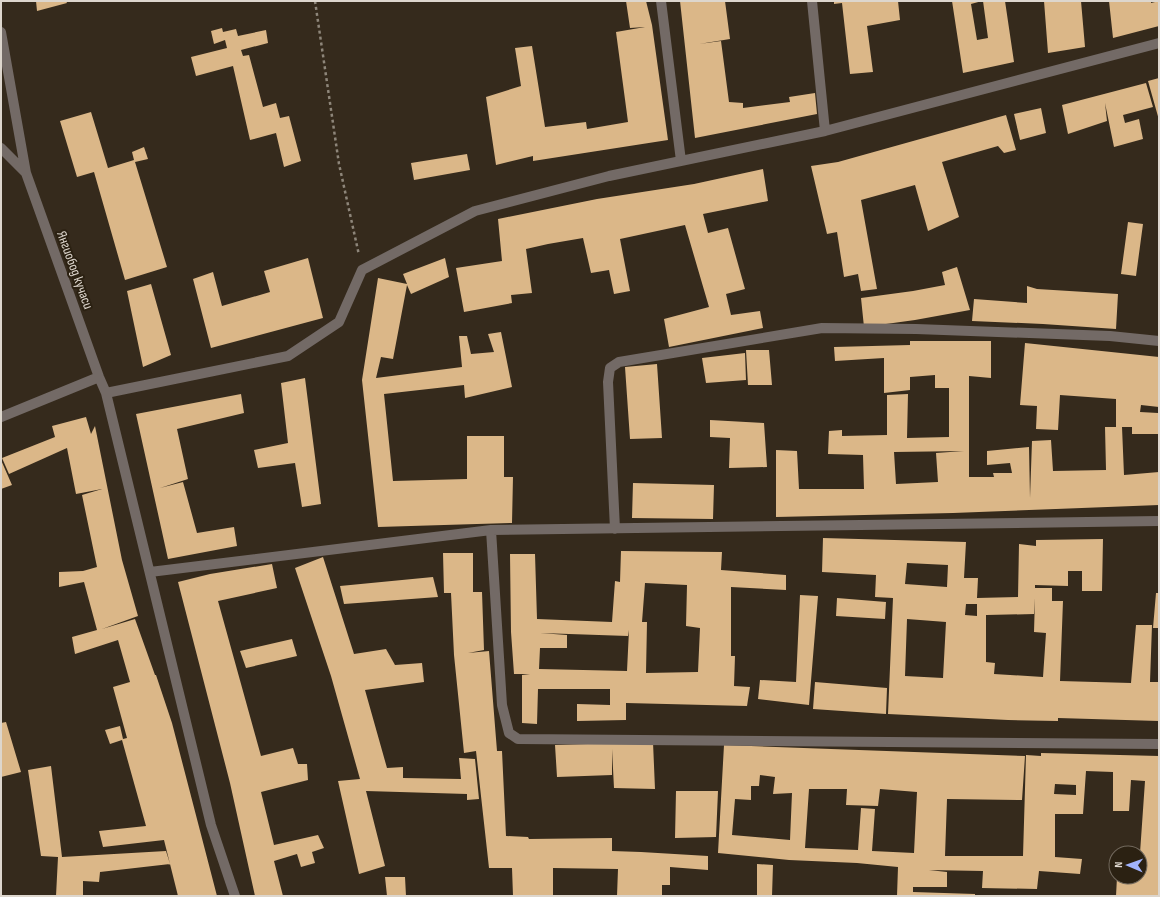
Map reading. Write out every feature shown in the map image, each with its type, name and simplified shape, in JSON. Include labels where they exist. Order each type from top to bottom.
[{"type":"street","points":[[661,1],[681,161]]},
{"type":"street","points":[[812,1],[825,131]]},
{"type":"street","name":"Янгиобод кучаси","points":[[1,32],[26,173],[106,393],[211,825],[235,896]]},
{"type":"street","points":[[106,393],[288,356],[339,322],[362,270],[474,210],[609,176],[825,131],[1159,43]]},
{"type":"street","name":"Янгиобод кучаси","points":[[1,148],[26,173]]},
{"type":"street","points":[[615,529],[608,382],[610,368],[619,362],[822,328],[1110,336],[1159,341]]},
{"type":"street","points":[[1,417],[99,377]]},
{"type":"street","points":[[150,572],[491,530],[1159,522]]},
{"type":"street","points":[[491,530],[502,705],[509,733],[518,740],[1159,744]]},
{"type":"path","points":[[315,1],[339,164],[362,270]]},
{"type":"building","points":[[36,1],[66,1],[67,3],[37,11]]},
{"type":"building","points":[[626,1],[646,1],[652,25],[668,140],[533,161],[533,156],[496,165],[486,97],[521,86],[515,48],[532,46],[545,127],[586,122],[587,129],[628,122],[616,32],[645,27],[630,28]]},
{"type":"building","points":[[680,1],[725,1],[730,39],[699,44],[721,41],[729,102],[743,103],[743,108],[790,102],[789,97],[815,93],[817,114],[695,138]]},
{"type":"building","points":[[834,1],[898,1],[900,20],[867,26],[873,72],[850,74],[842,3],[834,4]]},
{"type":"building","points":[[952,1],[982,1],[971,4],[977,40],[988,38],[983,1],[1005,1],[1014,62],[963,73]]},
{"type":"building","points":[[1044,1],[1081,1],[1085,47],[1048,53]]},
{"type":"building","points":[[1109,1],[1151,1],[1151,3],[1159,1],[1159,26],[1113,38]]},
{"type":"building","points":[[222,28],[223,32],[236,29],[238,36],[266,30],[268,43],[241,50],[243,56],[249,55],[263,107],[276,103],[280,118],[289,116],[301,161],[284,167],[276,133],[250,140],[233,66],[196,76],[191,57],[227,48],[225,40],[214,44],[211,31]]},
{"type":"building","points":[[1159,78],[1159,120],[1148,81]]},
{"type":"building","points":[[1146,83],[1153,107],[1123,115],[1125,123],[1139,119],[1143,139],[1114,147],[1105,103],[1107,121],[1068,134],[1062,105]]},
{"type":"building","points":[[1041,108],[1046,133],[1020,140],[1014,114]]},
{"type":"building","points":[[91,112],[108,168],[134,160],[132,152],[144,147],[148,159],[135,162],[167,267],[125,280],[94,172],[77,177],[60,121]]},
{"type":"building","points":[[1006,115],[1016,150],[1004,153],[998,146],[942,162],[959,217],[928,231],[915,185],[861,200],[877,289],[861,291],[858,274],[844,277],[837,232],[827,234],[811,166],[838,162]]},
{"type":"building","points":[[467,154],[470,170],[414,180],[411,163]]},
{"type":"building","points":[[763,169],[768,201],[703,214],[708,233],[728,228],[745,289],[726,294],[731,315],[760,311],[763,328],[669,347],[664,319],[709,307],[685,225],[620,239],[630,291],[614,294],[609,270],[591,273],[583,238],[526,249],[532,293],[511,295],[512,303],[464,312],[456,268],[502,261],[498,219],[597,199],[694,184]]},
{"type":"building","points":[[1128,222],[1143,224],[1136,276],[1121,274]]},
{"type":"building","points":[[308,258],[323,318],[211,348],[193,279],[213,272],[222,306],[270,292],[264,271]]},
{"type":"building","points":[[445,258],[449,277],[411,294],[407,285],[393,359],[381,357],[376,378],[462,367],[459,336],[467,336],[471,354],[494,352],[488,334],[501,332],[512,387],[465,398],[464,385],[384,394],[393,481],[467,479],[467,436],[504,436],[504,477],[513,477],[512,523],[378,527],[362,380],[378,278],[407,284],[403,274]]},
{"type":"building","points":[[957,267],[970,310],[864,327],[861,298],[945,285],[942,272]]},
{"type":"building","points":[[151,284],[171,355],[143,367],[127,291]]},
{"type":"building","points":[[1027,286],[1037,289],[1118,294],[1116,329],[972,321],[974,299],[1027,303]]},
{"type":"building","points":[[910,341],[991,341],[991,378],[969,376],[969,477],[994,477],[993,473],[1012,473],[1010,463],[987,465],[987,451],[1029,447],[1030,498],[1032,441],[1051,440],[1053,471],[1106,470],[1105,427],[1116,427],[1116,399],[1060,395],[1058,430],[1036,429],[1037,406],[1020,405],[1025,343],[1159,357],[1159,407],[1141,405],[1140,412],[1158,413],[1159,434],[1132,434],[1132,427],[1122,427],[1124,475],[1159,472],[1159,505],[953,513],[776,517],[776,450],[797,451],[799,489],[864,489],[863,455],[828,454],[829,431],[842,430],[842,436],[887,435],[887,395],[908,394],[907,438],[949,437],[949,388],[935,388],[935,375],[910,377],[910,390],[884,393],[884,358],[835,361],[834,347],[910,345]],"holes":[[[964,451],[936,453],[938,482],[896,484],[894,452]]]},
{"type":"building","points":[[746,350],[769,350],[772,385],[748,385]]},
{"type":"building","points":[[745,353],[746,380],[706,383],[702,358]]},
{"type":"building","points":[[657,364],[662,438],[630,439],[625,367]]},
{"type":"building","points":[[305,378],[321,504],[302,507],[295,463],[258,468],[254,450],[288,443],[281,383]]},
{"type":"building","points":[[241,394],[244,413],[177,429],[188,479],[160,488],[183,482],[197,533],[234,527],[237,546],[168,559],[136,414]]},
{"type":"building","points":[[86,417],[91,434],[95,426],[122,560],[138,616],[102,629],[135,619],[172,723],[217,896],[178,896],[164,840],[103,847],[99,831],[146,826],[122,740],[110,744],[105,730],[120,726],[123,739],[127,738],[113,687],[130,682],[118,640],[75,654],[72,637],[97,630],[84,582],[59,587],[59,572],[83,571],[97,567],[82,495],[102,489],[76,494],[67,448],[9,474],[2,458],[55,437],[52,426]]},
{"type":"building","points":[[710,420],[764,423],[767,467],[729,468],[730,438],[710,437]]},
{"type":"building","points":[[1,460],[12,485],[1,489]]},
{"type":"building","points":[[633,483],[714,485],[713,519],[632,518]]},
{"type":"building","points":[[823,538],[966,542],[964,578],[978,578],[977,598],[1018,597],[1019,544],[1036,546],[1036,540],[1103,539],[1102,591],[1082,591],[1082,571],[1068,571],[1068,586],[1035,585],[1035,588],[1052,588],[1052,601],[1063,601],[1060,681],[1131,683],[1136,625],[1152,625],[1150,682],[1159,682],[1159,721],[1058,718],[1058,721],[1008,720],[888,714],[893,598],[875,597],[876,575],[822,572]],"holes":[[[907,563],[948,565],[947,587],[905,584]],[[1035,598],[1034,632],[1046,633],[1043,677],[994,674],[995,663],[986,662],[986,615],[1034,614]],[[966,604],[977,604],[977,616],[965,615]],[[907,619],[946,622],[943,678],[905,676]]]},
{"type":"building","points":[[621,551],[722,552],[721,570],[786,575],[786,590],[731,587],[731,656],[735,656],[734,686],[750,687],[747,706],[626,703],[626,720],[577,721],[577,704],[610,705],[610,689],[538,689],[537,724],[522,723],[522,675],[530,674],[514,674],[511,632],[510,554],[535,554],[537,619],[612,622],[615,581],[620,582]],"holes":[[[645,583],[687,585],[686,626],[700,628],[698,672],[646,673],[647,622],[642,622]],[[629,630],[627,671],[539,669],[540,648],[567,648],[567,635],[540,633],[628,636]]]},
{"type":"building","points":[[443,553],[473,553],[473,592],[482,592],[484,650],[468,653],[489,651],[497,751],[502,751],[506,836],[528,837],[529,839],[612,838],[612,851],[708,856],[708,870],[670,867],[670,885],[662,885],[662,896],[617,896],[618,869],[553,868],[553,896],[513,896],[512,868],[489,868],[476,751],[464,753],[454,655],[451,593],[444,593]]},
{"type":"building","points":[[323,557],[354,654],[386,649],[395,665],[422,663],[424,682],[365,690],[387,768],[403,767],[403,778],[461,779],[459,758],[475,759],[479,799],[467,800],[467,794],[366,791],[385,866],[359,874],[338,781],[360,779],[331,676],[295,568]]},
{"type":"building","points":[[272,564],[277,588],[218,601],[261,756],[293,748],[298,764],[307,764],[308,780],[261,792],[274,845],[318,835],[324,848],[312,852],[315,863],[301,867],[297,854],[274,861],[283,896],[255,896],[230,783],[178,582],[210,574]]},
{"type":"building","points":[[433,577],[438,597],[344,604],[340,586]]},
{"type":"building","points":[[1156,593],[1159,593],[1159,628],[1153,628]]},
{"type":"building","points":[[800,595],[818,596],[809,705],[758,699],[760,680],[796,682]]},
{"type":"building","points":[[837,598],[886,602],[885,619],[836,616]]},
{"type":"building","points":[[292,639],[297,656],[246,668],[240,651]]},
{"type":"building","points":[[815,682],[887,688],[886,714],[813,709]]},
{"type":"building","points":[[6,722],[21,772],[1,777],[1,723]]},
{"type":"building","points":[[653,742],[655,789],[614,788],[612,749],[612,775],[557,777],[555,745]]},
{"type":"building","points":[[724,745],[1025,756],[1022,800],[947,799],[945,856],[1023,856],[1026,755],[1041,756],[1041,753],[1159,756],[1159,896],[1116,896],[1117,885],[1148,885],[1148,845],[1141,845],[1145,781],[1131,780],[1129,811],[1113,811],[1113,772],[1086,771],[1083,814],[1055,814],[1055,857],[1082,859],[1080,874],[1039,871],[1037,889],[982,888],[983,871],[929,870],[947,872],[947,887],[913,887],[913,892],[975,894],[975,896],[897,896],[898,867],[857,863],[789,860],[718,853]],"holes":[[[760,775],[775,777],[773,794],[792,793],[790,840],[732,835],[735,799],[751,800],[751,786],[759,786]],[[1055,784],[1076,785],[1076,795],[1054,794]],[[809,789],[847,789],[846,805],[878,806],[880,789],[917,792],[914,853],[872,851],[875,809],[861,808],[858,850],[805,848]]]},
{"type":"building","points":[[51,766],[62,857],[166,851],[170,864],[100,872],[99,882],[83,881],[83,896],[56,896],[58,857],[41,856],[28,770]]},
{"type":"building","points":[[676,791],[718,791],[716,837],[675,838]]},
{"type":"building","points":[[757,864],[773,865],[772,896],[757,896]]},
{"type":"building","points":[[385,877],[405,877],[406,896],[387,896]]}]
